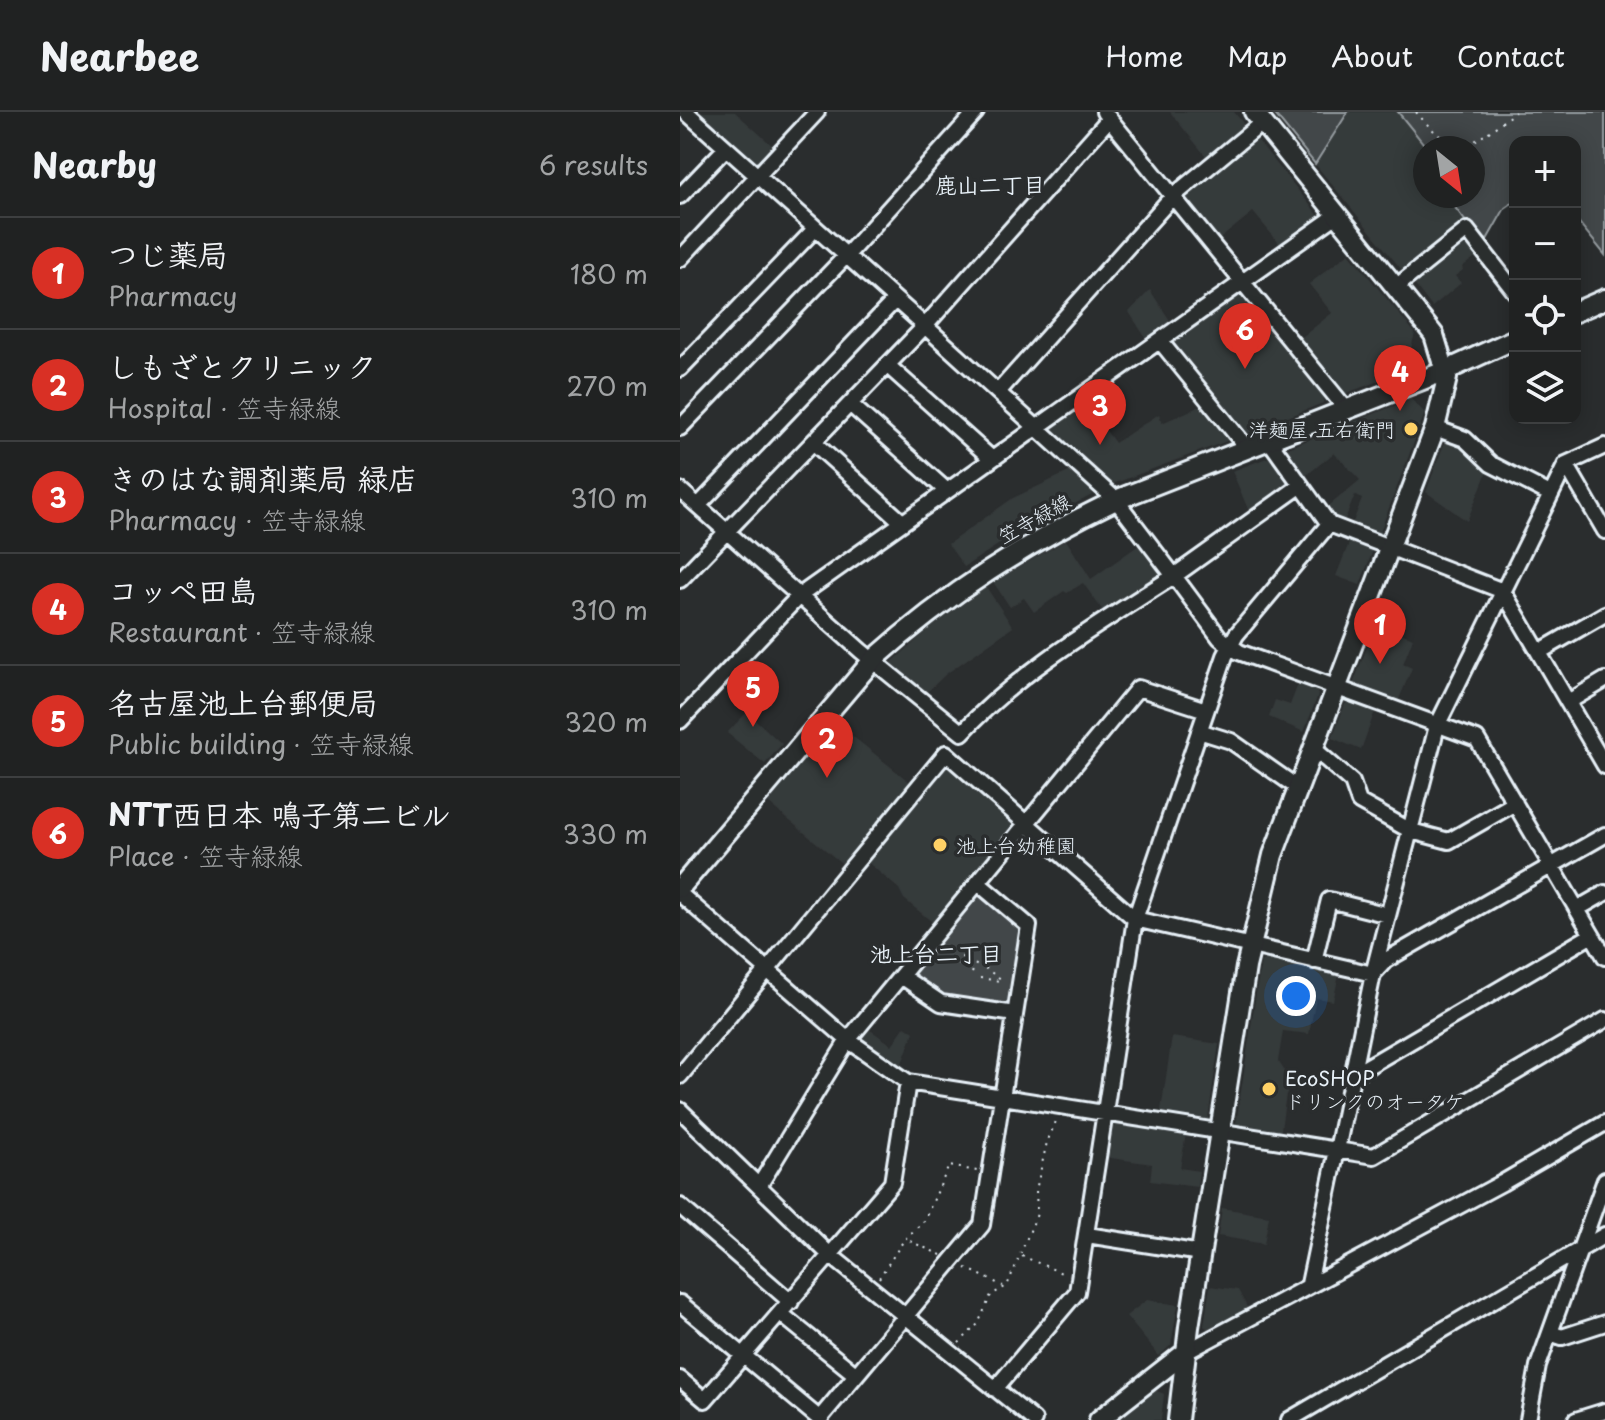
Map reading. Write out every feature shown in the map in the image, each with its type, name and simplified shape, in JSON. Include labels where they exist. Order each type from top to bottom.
[{"type":"street","points":[[686,112],[1116,500],[1229,647],[1477,739],[1605,957]]},
{"type":"street","points":[[680,259],[817,112]]},
{"type":"street","points":[[680,428],[846,256],[976,112]]},
{"type":"street","points":[[680,580],[925,326],[1106,116],[1346,409]]},
{"type":"street","points":[[998,392],[1172,197],[1258,117],[1434,335],[1445,371],[1446,388],[1435,428],[1273,855],[1250,945],[1178,1420]]},
{"type":"street","points":[[680,196],[726,148]]},
{"type":"street","points":[[680,721],[799,596],[1337,215]]},
{"type":"street","points":[[680,369],[815,229]]},
{"type":"street","points":[[1396,287],[1467,230],[1509,284]]},
{"type":"street","points":[[1581,309],[1605,299]]},
{"type":"street","points":[[698,506],[895,300]]},
{"type":"street","points":[[1160,341],[1247,448]]},
{"type":"street","name":"笠寺緑線","points":[[680,891],[811,730],[873,660],[905,631],[988,569],[1056,529],[1116,500],[1445,371],[1509,342]]},
{"type":"street","points":[[887,365],[992,459]]},
{"type":"street","points":[[850,404],[947,491]]},
{"type":"street","points":[[1435,428],[1465,439],[1491,464],[1550,494]]},
{"type":"street","points":[[1268,439],[1329,524],[1503,591],[1568,702],[1600,745],[1605,766]]},
{"type":"street","points":[[813,442],[902,522]]},
{"type":"street","points":[[1309,1284],[1373,974],[1437,726],[1566,464],[1605,446]]},
{"type":"street","points":[[1566,464],[1605,531]]},
{"type":"street","points":[[680,1076],[962,733],[1041,665],[1174,576],[1300,486]]},
{"type":"street","points":[[680,490],[873,660],[962,733]]},
{"type":"street","points":[[995,1389],[1077,1292],[1135,919],[1229,647],[1329,524]]},
{"type":"street","points":[[1539,652],[1605,614]]},
{"type":"street","points":[[1568,702],[1605,680]]},
{"type":"street","points":[[759,1186],[848,1040],[1138,688],[1206,710]]},
{"type":"street","points":[[1199,731],[1231,741],[1298,788]]},
{"type":"street","points":[[1313,748],[1352,782],[1359,802],[1411,831],[1449,841],[1515,803]]},
{"type":"street","points":[[946,753],[1135,919],[1373,974]]},
{"type":"street","points":[[1373,974],[1386,960],[1605,835]]},
{"type":"street","points":[[680,1303],[821,1419],[855,1374],[982,1225],[1029,926],[978,883]]},
{"type":"street","points":[[680,891],[848,1040],[908,1082],[1374,1156],[1605,1020]]},
{"type":"street","points":[[1577,909],[1605,893]]},
{"type":"street","points":[[1314,961],[1329,900],[1388,915]]},
{"type":"street","points":[[1353,1075],[1592,935]]},
{"type":"street","points":[[901,976],[941,1003],[1015,1014]]},
{"type":"street","points":[[680,1379],[705,1400],[892,1183],[908,1082]]},
{"type":"street","points":[[680,1110],[830,1255],[995,1389],[1023,1417]]},
{"type":"street","points":[[1099,1420],[1186,1352],[1502,1183],[1605,1123]]},
{"type":"street","points":[[1528,1420],[1538,1366],[1605,1180]]},
{"type":"street","points":[[680,1206],[855,1374]]},
{"type":"street","points":[[1087,1235],[1201,1253]]},
{"type":"street","points":[[1289,1420],[1605,1235]]},
{"type":"street","points":[[1550,1333],[1562,1337],[1605,1323]]},
{"type":"street","points":[[1576,1420],[1605,1411]]},
{"type":"path","points":[[1416,112],[1436,135],[1459,147],[1472,143],[1515,112]]},
{"type":"path","points":[[958,965],[964,954]]},
{"type":"path","points":[[972,973],[977,962]]},
{"type":"path","points":[[980,978],[1000,981],[987,967]]},
{"type":"path","points":[[951,1354],[978,1324],[991,1295],[1005,1287],[1020,1255],[1037,1214],[1036,1190],[1047,1142],[1055,1127],[1060,1106]]},
{"type":"path","points":[[872,1290],[905,1239],[924,1221],[949,1166],[990,1173]]},
{"type":"path","points":[[905,1239],[1005,1287]]},
{"type":"path","points":[[1020,1255],[1071,1278]]},
{"type":"shaded area","points":[[693,112],[735,112],[776,149],[762,166],[754,166]]},
{"type":"shaded area","points":[[1170,112],[1234,112],[1243,123],[1242,132],[1209,160]]},
{"type":"shaded area","points":[[1273,112],[1348,112],[1315,164]]},
{"type":"shaded area","points":[[1348,112],[1398,112],[1417,136],[1413,136],[1413,208],[1455,208],[1467,223],[1407,272],[1402,270],[1315,164]]},
{"type":"shaded area","points":[[1398,112],[1605,112],[1605,255],[1581,225],[1581,136],[1509,136],[1509,205],[1484,245],[1455,208],[1485,208],[1485,136],[1417,136]]},
{"type":"shaded area","points":[[1255,137],[1319,216],[1318,222],[1283,248],[1253,212],[1216,242],[1182,201],[1184,195]]},
{"type":"shaded area","points":[[1465,238],[1482,252],[1455,276],[1461,283],[1432,307],[1414,280]]},
{"type":"shaded area","points":[[1349,253],[1415,333],[1405,371],[1344,394],[1339,393],[1297,341],[1332,313],[1309,284]]},
{"type":"shaded area","points":[[1150,290],[1173,325],[1149,343],[1129,312]]},
{"type":"shaded area","points":[[1238,296],[1244,297],[1324,396],[1323,403],[1248,433],[1241,431],[1173,347],[1174,342]]},
{"type":"shaded area","points":[[1411,399],[1425,413],[1380,532],[1374,535],[1351,527],[1362,499],[1355,495],[1343,524],[1333,520],[1325,509],[1360,480],[1334,453],[1303,478],[1286,454],[1288,448]]},
{"type":"shaded area","points":[[1087,404],[1115,443],[1159,414],[1162,423],[1205,404],[1229,434],[1227,441],[1110,485],[1053,433],[1052,427]]},
{"type":"shaded area","points":[[1447,436],[1463,442],[1489,467],[1467,521],[1426,492]]},
{"type":"shaded area","points":[[1272,459],[1289,481],[1288,488],[1250,514],[1232,471]]},
{"type":"shaded area","points":[[1075,469],[1094,486],[1092,495],[1010,537],[964,567],[948,544],[1013,498]]},
{"type":"shaded area","points":[[1351,538],[1373,550],[1360,585],[1336,576]]},
{"type":"shaded area","points":[[1066,540],[1091,579],[1139,545],[1160,573],[1159,579],[1106,615],[1083,583],[1067,593],[1064,591],[1034,612],[1024,598],[1010,607],[993,582]]},
{"type":"shaded area","points":[[986,587],[1013,627],[946,674],[925,694],[893,669],[892,662],[929,629]]},
{"type":"shaded area","points":[[1376,623],[1413,638],[1403,664],[1412,668],[1397,704],[1355,689],[1353,684]]},
{"type":"shaded area","points":[[1299,682],[1316,689],[1318,695],[1304,732],[1269,717],[1275,700],[1290,705]]},
{"type":"shaded area","points":[[1350,701],[1375,711],[1361,750],[1332,738],[1345,704]]},
{"type":"shaded area","points":[[747,712],[782,744],[765,764],[727,733]]},
{"type":"shaded area","points":[[835,722],[912,784],[845,866],[768,803]]},
{"type":"shaded area","name":"池上台幼稚園","points":[[949,764],[1015,821],[1015,830],[937,926],[865,860],[943,765]]},
{"type":"shaded area","points":[[982,893],[1023,930],[1011,1007],[943,1001],[912,979],[911,972],[975,894]]},
{"type":"shaded area","points":[[1268,958],[1339,975],[1333,1001],[1316,998],[1309,1034],[1283,1031],[1278,1061],[1295,1086],[1286,1094],[1280,1136],[1238,1129],[1236,1124],[1261,961]]},
{"type":"shaded area","points":[[905,1026],[914,1032],[899,1071],[860,1043],[859,1036],[866,1027],[892,1045]]},
{"type":"shaded area","points":[[1172,1037],[1219,1044],[1208,1119],[1202,1123],[1160,1117]]},
{"type":"shaded area","points":[[1114,1124],[1186,1134],[1180,1168],[1199,1171],[1197,1187],[1150,1181],[1152,1164],[1104,1157],[1108,1127]]},
{"type":"shaded area","points":[[1222,1208],[1269,1216],[1264,1244],[1218,1236]]},
{"type":"shaded area","points":[[1210,1286],[1238,1290],[1249,1311],[1211,1332],[1204,1326]]},
{"type":"shaded area","points":[[1147,1300],[1178,1305],[1171,1345],[1159,1356],[1126,1316]]},
{"type":"shaded area","points":[[1152,1389],[1164,1394],[1161,1420],[1116,1420]]},
{"type":"place","name":"NTT西日本 鳴子第二ビル","points":[[1245,369]]},
{"type":"place","name":"コッペ田島","points":[[1400,411]]},
{"type":"place","name":"洋麺屋 五右衛門","points":[[1411,429]]},
{"type":"place","name":"きのはな調剤薬局 緑店","points":[[1100,445]]},
{"type":"place","name":"つじ薬局","points":[[1380,664]]},
{"type":"place","name":"名古屋池上台郵便局","points":[[753,727]]},
{"type":"place","name":"しもざとクリニック","points":[[827,778]]},
{"type":"place","name":"池上台幼稚園","points":[[940,845]]},
{"type":"place","name":"EcoSHOP ドリンクのオータケ","points":[[1269,1089]]},
{"type":"district","name":"鹿山二丁目","points":[[990,183]]},
{"type":"district","name":"池上台二丁目","points":[[936,952]]}]
